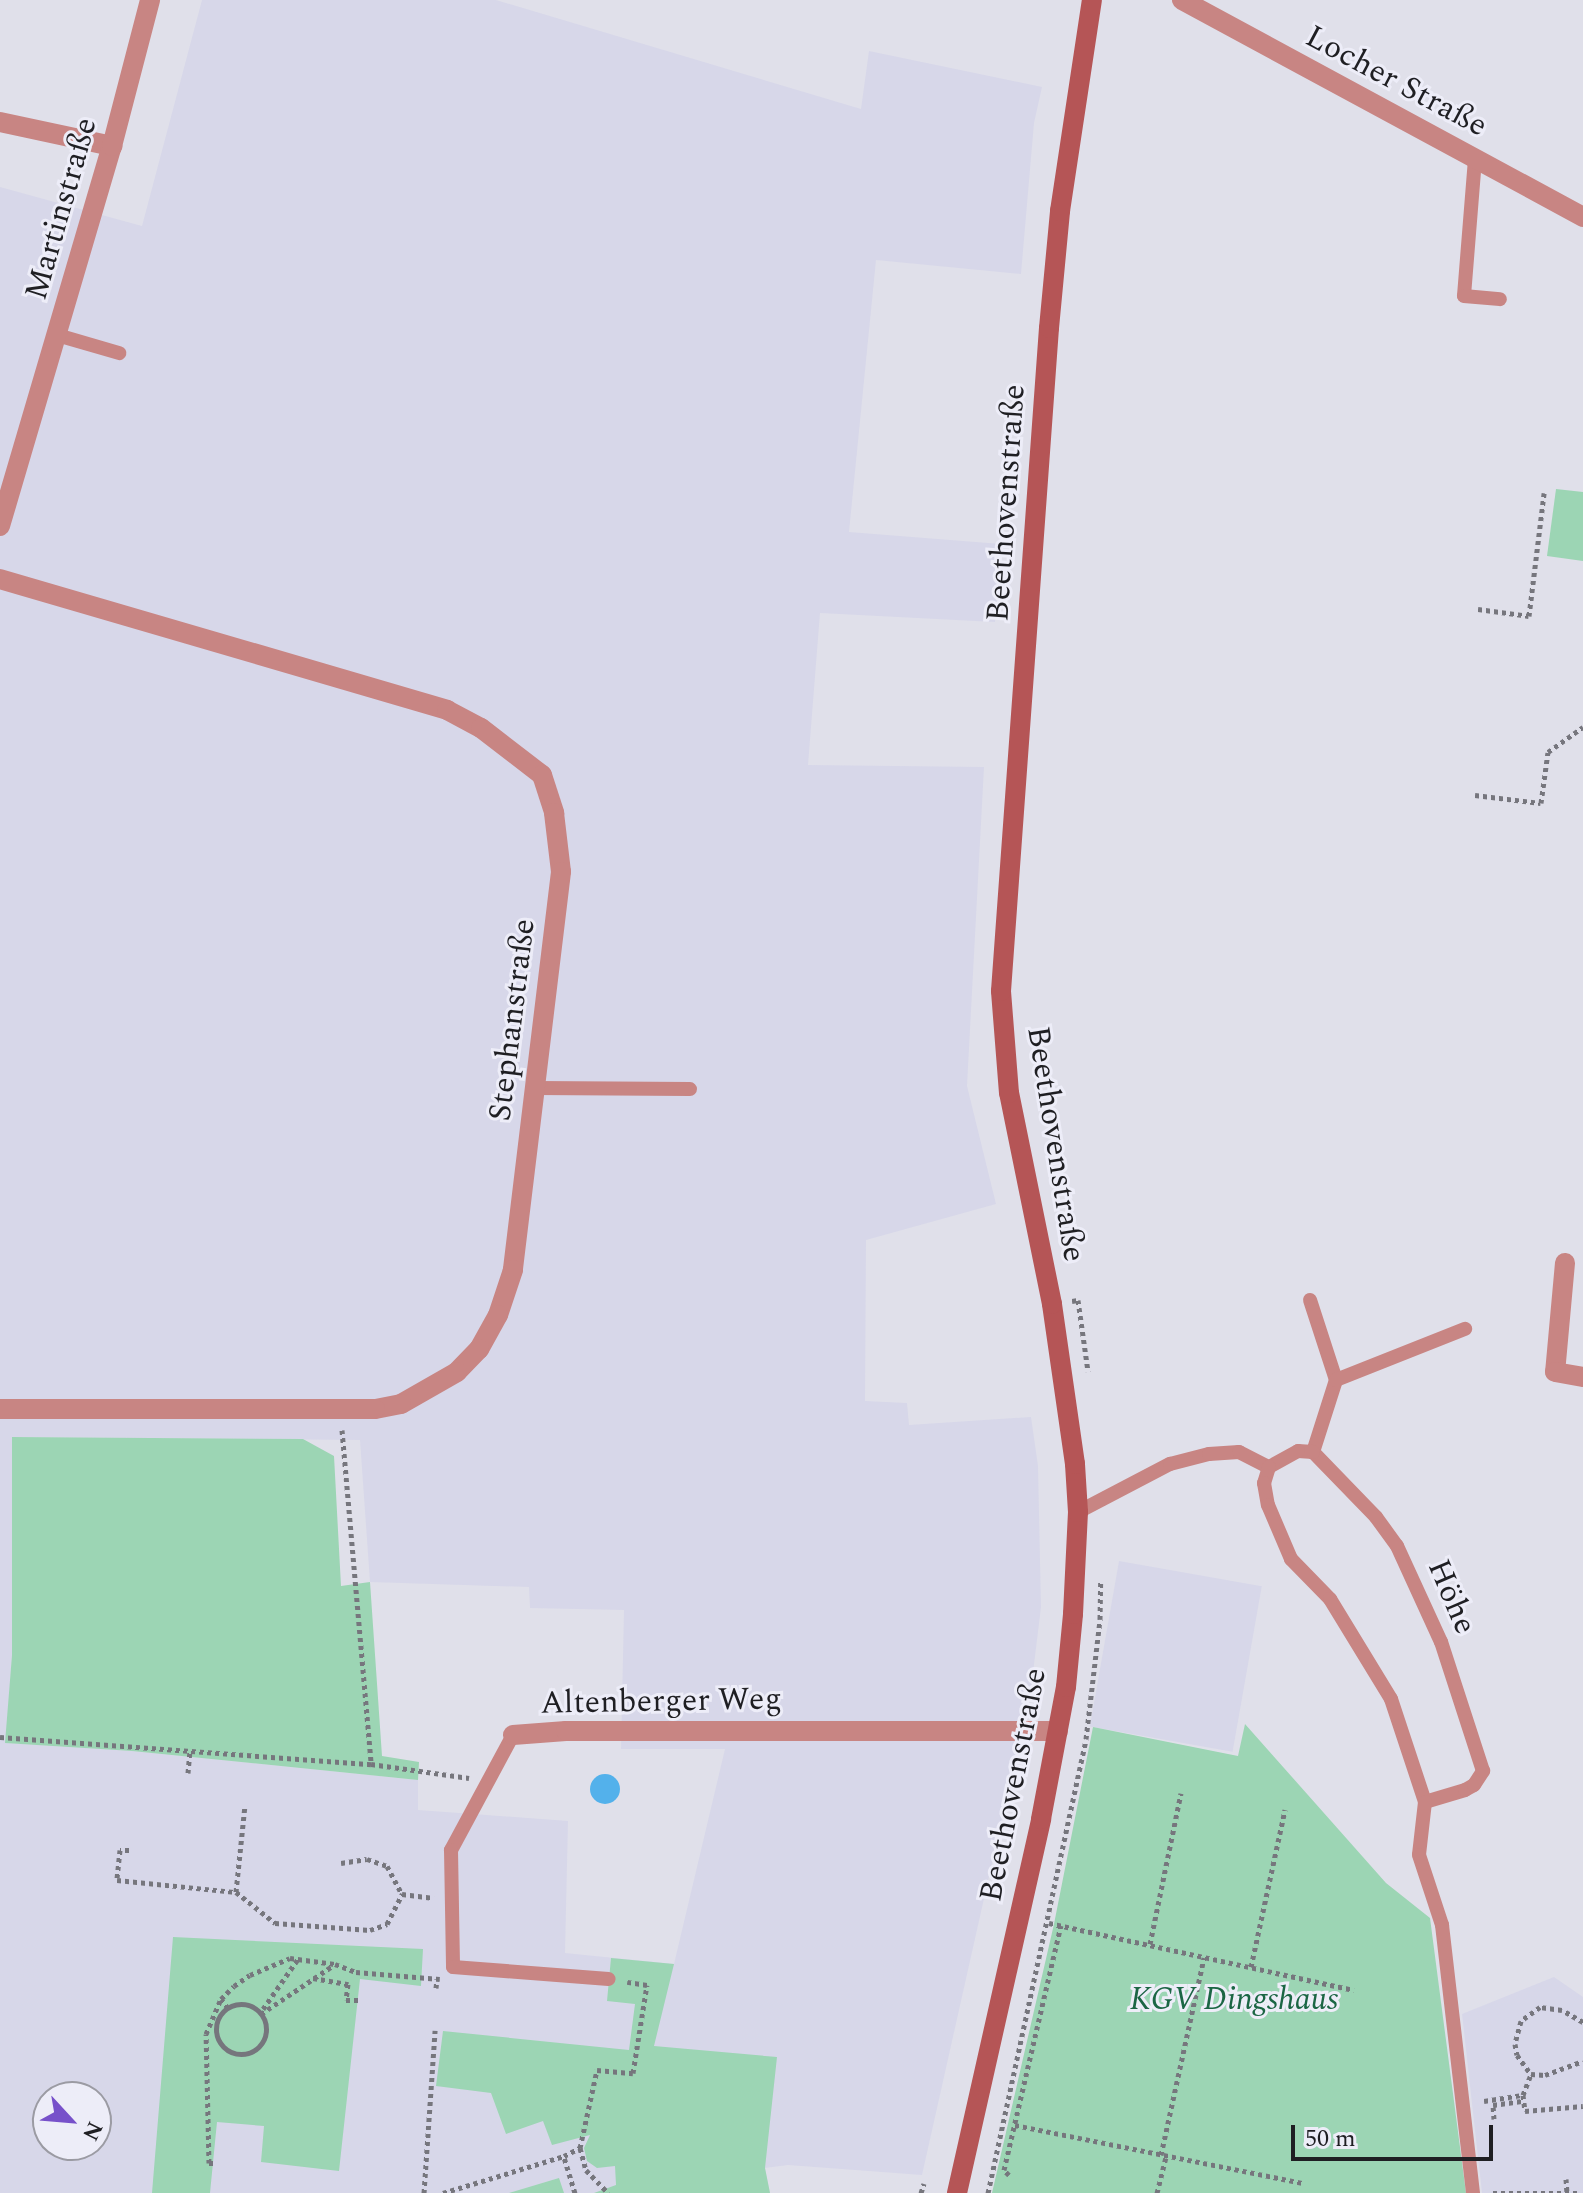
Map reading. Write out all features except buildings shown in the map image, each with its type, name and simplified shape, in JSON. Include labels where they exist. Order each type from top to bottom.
[{"type":"main road","name":"Beethovenstraße","points":[[957,2193],[1058,1731],[1073,1614],[1078,1512],[1075,1464],[1052,1304],[1009,1093],[1001,991],[1049,328],[1060,211],[1092,0]]},
{"type":"street","name":"Martinstraße","points":[[0,526],[112,146],[150,0]]},
{"type":"street","name":"Locher Straße","points":[[1182,0],[1583,217]]},
{"type":"street","points":[[0,122],[112,146]]},
{"type":"street","name":"Stephanstraße","points":[[0,579],[447,710],[481,728],[542,775],[554,813],[561,872],[513,1270],[498,1315],[479,1349],[457,1372],[401,1404],[340,1411],[0,1409]]},
{"type":"street","points":[[1565,1263],[1555,1372],[1583,1377]]},
{"type":"street","name":"Altenberger Weg","points":[[513,1735],[566,1731],[1058,1731]]},
{"type":"lane","points":[[1475,159],[1464,296],[1500,299]]},
{"type":"lane","points":[[57,335],[119,353]]},
{"type":"lane","points":[[536,1088],[690,1089]]},
{"type":"lane","points":[[1310,1300],[1336,1380],[1313,1452],[1298,1451],[1269,1467],[1264,1483],[1268,1505],[1291,1559],[1330,1599],[1391,1699],[1425,1802],[1419,1855],[1442,1925],[1473,2193]]},
{"type":"lane","points":[[1336,1380],[1465,1329]]},
{"type":"lane","points":[[1078,1512],[1170,1464],[1209,1454],[1239,1452],[1269,1467]]},
{"type":"lane","name":"Höhe","points":[[1313,1452],[1376,1517],[1397,1546],[1441,1642],[1482,1761],[1483,1771],[1474,1785],[1425,1802]]},
{"type":"lane","name":"Altenberger Weg","points":[[453,1967],[451,1850],[513,1735]]},
{"type":"lane","points":[[453,1967],[609,1979]]},
{"type":"path","points":[[1478,609],[1529,616],[1544,493]]},
{"type":"path","points":[[1475,795],[1541,803],[1548,752],[1583,727]]},
{"type":"path","points":[[340,1411],[371,1764]]},
{"type":"path","points":[[0,1737],[371,1764],[488,1781]]},
{"type":"path","points":[[188,1773],[190,1750]]},
{"type":"path","points":[[1150,1944],[1181,1793]]},
{"type":"path","points":[[236,1892],[245,1805]]},
{"type":"path","points":[[1251,1967],[1285,1810]]},
{"type":"path","points":[[129,1850],[120,1850],[117,1880],[236,1892],[275,1923],[370,1930],[387,1924],[402,1894]]},
{"type":"path","points":[[341,1863],[367,1859],[387,1866],[402,1894]]},
{"type":"path","points":[[402,1894],[452,1899]]},
{"type":"path","points":[[988,2193],[1049,1923],[1354,1990]]},
{"type":"path","points":[[1009,2175],[1004,2170],[1061,1926]]},
{"type":"path","points":[[213,2163],[209,2163],[206,2034],[221,1999],[250,1975],[290,1958],[335,1964],[356,1972],[452,1980],[453,1967]]},
{"type":"path","points":[[1157,2193],[1204,1958]]},
{"type":"path","points":[[261,2014],[298,1959]]},
{"type":"path","points":[[261,2014],[335,1964]]},
{"type":"path","points":[[312,1978],[348,1984],[346,2000],[358,2000]]},
{"type":"path","points":[[436,1988],[437,1979]]},
{"type":"path","points":[[608,2193],[586,2170],[580,2148],[597,2070],[633,2073],[647,1985],[609,1979]]},
{"type":"path","points":[[221,1999],[228,2008]]},
{"type":"path","points":[[249,2005],[261,2014],[266,2030],[260,2046],[253,2051],[236,2054],[217,2038],[217,2021],[228,2008],[249,2005]]},
{"type":"path","points":[[1583,2022],[1553,2008],[1540,2007],[1521,2021],[1515,2044],[1519,2059],[1531,2074],[1545,2075],[1583,2061]]},
{"type":"path","points":[[424,2193],[435,2030]]},
{"type":"path","points":[[1531,2074],[1522,2098],[1525,2111],[1583,2106]]},
{"type":"path","points":[[1484,2110],[1484,2099],[1522,2098]]},
{"type":"path","points":[[1494,2119],[1493,2105],[1522,2098]]},
{"type":"path","points":[[1015,2125],[1303,2183]]},
{"type":"path","points":[[443,2193],[564,2156],[580,2148]]},
{"type":"path","points":[[564,2156],[575,2193]]},
{"type":"path","points":[[1566,2179],[1567,2192]]},
{"type":"path","points":[[921,2193],[924,2183]]},
{"type":"path","points":[[1494,2193],[1577,2193]]},
{"type":"shaded area","points":[[202,0],[496,0],[861,109],[869,51],[1042,87],[1034,123],[1021,274],[876,260],[849,532],[1001,544],[995,622],[820,613],[808,765],[984,767],[967,1086],[996,1204],[866,1240],[865,1401],[907,1403],[909,1425],[1031,1417],[1038,1466],[1041,1607],[1031,1689],[922,2175],[788,2165],[765,2168],[770,2193],[0,2193],[0,187],[142,226]],"holes":[[[12,1437],[360,1440],[370,1582],[529,1587],[530,1608],[624,1610],[621,1749],[725,1749],[674,1964],[565,1953],[568,1821],[418,1810],[418,1780],[132,1751],[6,1743],[12,1655]]]},
{"type":"shaded area","points":[[1119,1561],[1262,1586],[1233,1752],[1090,1726]]},
{"type":"shaded area","points":[[1554,1977],[1583,1997],[1583,2193],[1482,2193],[1462,2014]]},
{"type":"green space","points":[[1556,489],[1583,492],[1583,561],[1547,556]]},
{"type":"green space","points":[[12,1437],[303,1439],[334,1456],[341,1586],[370,1582],[382,1756],[419,1762],[418,1780],[132,1751],[5,1743],[12,1655]]},
{"type":"green space","name":"KGV Dingshaus","points":[[1245,1724],[1386,1883],[1430,1918],[1466,2193],[992,2193],[1054,1924],[1093,1727],[1238,1756]]},
{"type":"green space","points":[[173,1937],[423,1949],[421,1986],[360,1979],[339,2171],[261,2162],[264,2126],[217,2122],[210,2193],[152,2193]]},
{"type":"green space","points":[[611,1958],[674,1964],[654,2046],[777,2057],[765,2168],[770,2193],[594,2193],[616,2185],[615,2166],[597,2168],[587,2161],[584,2148],[590,2135],[552,2145],[543,2121],[506,2134],[491,2093],[436,2086],[443,2031],[629,2050],[635,2004],[607,2001]]},
{"type":"green space","points":[[559,2178],[564,2193],[509,2193]]},
{"type":"water","points":[[605,1774],[616,1778],[620,1789],[616,1800],[605,1804],[594,1800],[590,1789],[594,1778]]}]
